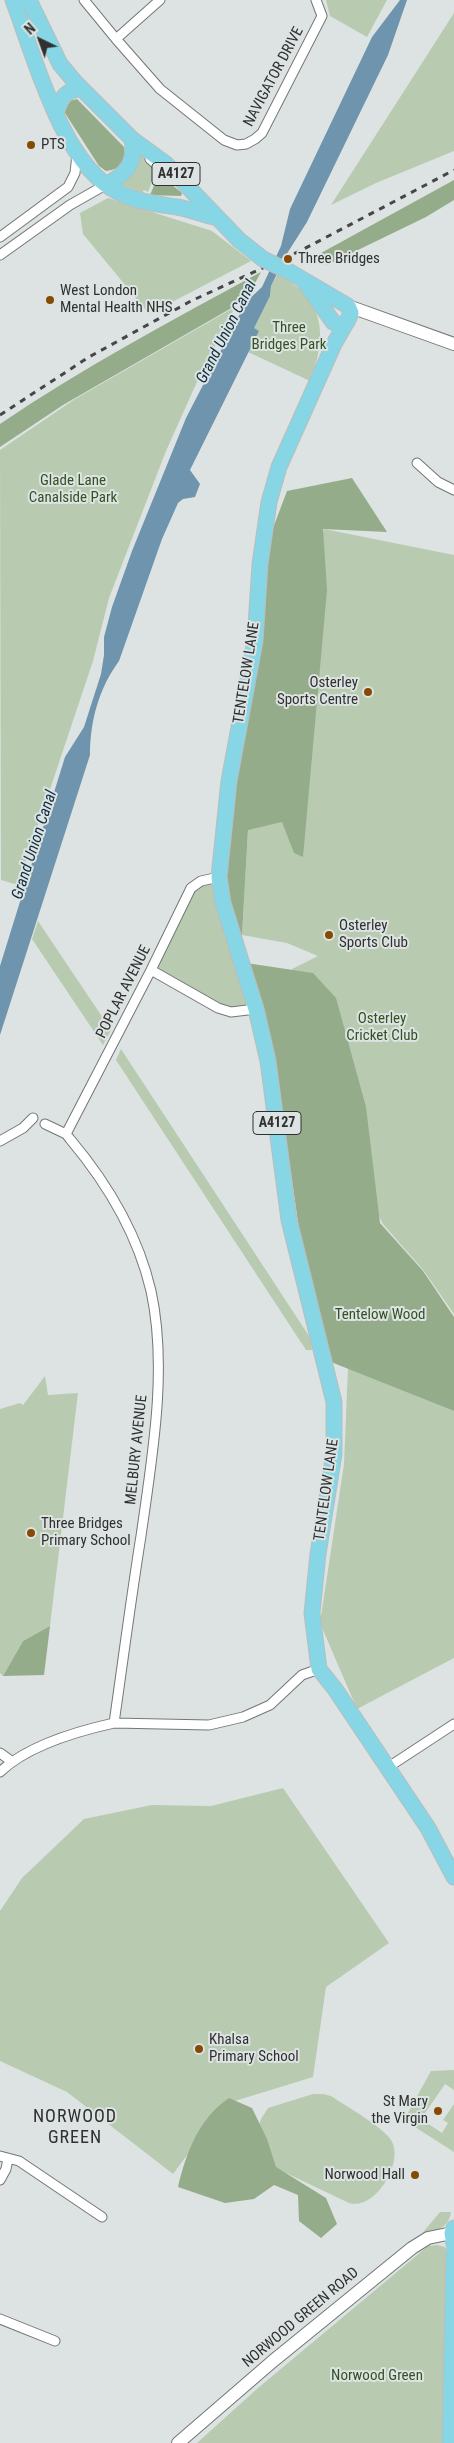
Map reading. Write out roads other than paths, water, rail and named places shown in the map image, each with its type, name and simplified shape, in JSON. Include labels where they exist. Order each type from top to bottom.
[{"type":"main road","name":"A4127","points":[[13,0],[56,115],[77,153],[98,178],[119,193],[134,199],[214,216]]},
{"type":"main road","name":"A4127","points":[[29,0],[60,64],[82,89],[138,142],[165,163],[238,240],[264,259],[304,281],[341,315]]},
{"type":"main road","points":[[56,115],[58,104],[64,96],[69,91],[82,89]]},
{"type":"main road","points":[[107,184],[121,177],[129,170],[134,149],[138,142]]},
{"type":"main road","name":"TENTELOW LANE","points":[[319,1669],[313,1627],[313,1598],[334,1454],[334,1402],[331,1381],[289,1220],[268,1061],[256,1009],[223,903],[219,877],[228,781],[255,641],[260,564],[269,502],[280,467],[334,344],[341,315]]},
{"type":"main road","points":[[319,1669],[335,1689],[428,1828],[454,1877]]},
{"type":"main road","points":[[450,2443],[454,2252]]},
{"type":"street","name":"NAVIGATOR DRIVE","points":[[84,0],[160,89],[224,140],[237,145],[246,144],[262,132],[322,16],[316,0]]},
{"type":"street","points":[[116,39],[160,0]]},
{"type":"street","points":[[0,237],[68,187],[75,173],[77,153]]},
{"type":"street","points":[[0,255],[70,204],[107,184]]},
{"type":"street","points":[[341,315],[379,316],[454,344]]},
{"type":"street","points":[[417,463],[438,482],[454,490]]},
{"type":"street","name":"POPLAR AVENUE","points":[[66,1134],[191,888],[201,881],[219,877]]},
{"type":"street","points":[[151,970],[218,1008],[231,1012],[256,1009]]},
{"type":"street","points":[[0,1141],[22,1128],[33,1118]]},
{"type":"street","name":"MELBURY AVENUE","points":[[45,1124],[66,1134],[84,1155],[109,1193],[128,1226],[140,1254],[151,1293],[157,1348],[158,1413],[114,1723]]},
{"type":"street","points":[[0,1772],[11,1761],[32,1750],[114,1723],[210,1725],[243,1717],[270,1705],[302,1675],[319,1669]]},
{"type":"street","points":[[387,1768],[454,1724]]},
{"type":"street","points":[[0,1753],[11,1761]]},
{"type":"street","points":[[0,2180],[6,2169],[4,2158],[19,2160],[102,2217]]},
{"type":"street","name":"NORWOOD GREEN ROAD","points":[[178,2443],[273,2361],[412,2248],[428,2238],[453,2235]]},
{"type":"street","points":[[0,2318],[55,2341]]},
{"type":"water","points":[[400,0],[407,0],[388,55],[307,222],[288,252],[271,286],[270,296],[254,328],[259,331],[190,470],[200,484],[195,497],[183,499],[178,503],[162,539],[119,661],[101,694],[94,717],[90,755],[0,1035],[0,966],[65,757],[84,727],[101,674],[104,637],[112,607],[132,551],[186,418],[246,302],[262,287],[281,246],[290,209],[372,37]]},
{"type":"railway","points":[[0,415],[89,357],[191,301],[300,251],[454,170]]},
{"type":"place","name":"PTS","points":[[31,145]]},
{"type":"place","name":"Three Bridges","points":[[288,259]]},
{"type":"place","name":"West London Mental Health NHS","points":[[50,300]]},
{"type":"place","name":"Osterley Sports Centre","points":[[368,692]]},
{"type":"place","name":"Osterley Sports Club","points":[[329,935]]},
{"type":"place","name":"Three Bridges Primary School","points":[[31,1533]]},
{"type":"place","name":"Khalsa Primary School","points":[[199,2049]]},
{"type":"place","name":"St Mary the Virgin","points":[[438,2111]]},
{"type":"place","name":"Norwood Hall","points":[[415,2175]]},
{"type":"district","name":"NORWOOD GREEN","points":[[75,2127]]},
{"type":"park label","name":"Three Bridges Park","points":[[289,336]]},
{"type":"park label","name":"Glade Lane Canalside Park","points":[[73,490]]},
{"type":"park label","name":"Osterley Cricket Club","points":[[382,1028]]},
{"type":"park label","name":"Tentelow Wood","points":[[380,1315]]},
{"type":"park label","name":"Norwood Green","points":[[377,2376]]},
{"type":"water label","name":"Grand Union Canal","points":[[227,332]]},
{"type":"water label","name":"Grand Union Canal","points":[[35,845]]}]
